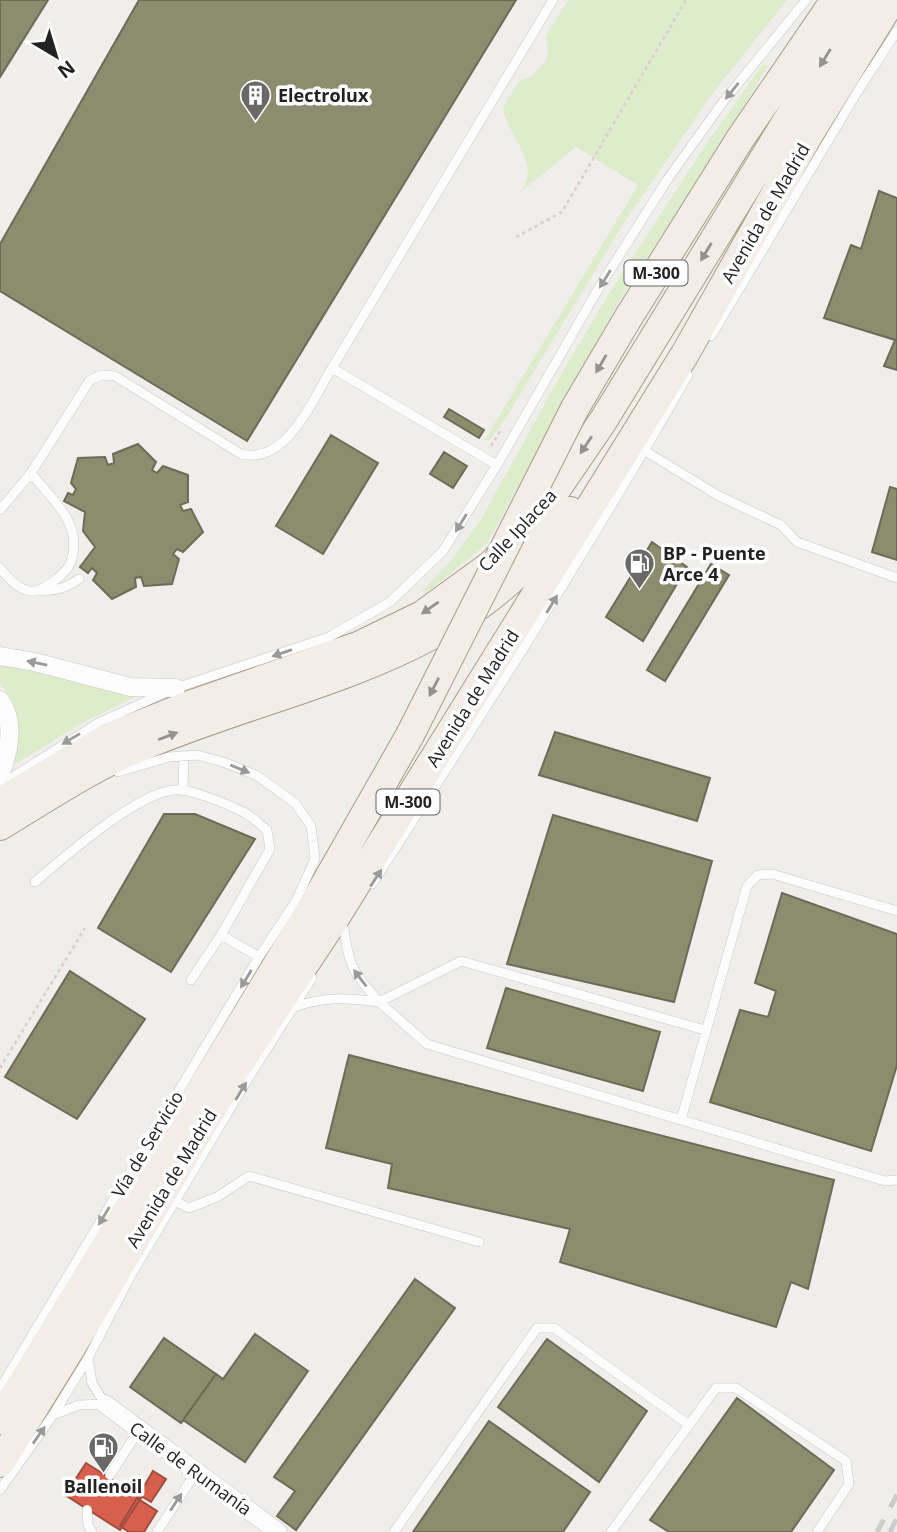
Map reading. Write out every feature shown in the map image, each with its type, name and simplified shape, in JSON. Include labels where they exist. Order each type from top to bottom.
[{"type":"main road","points":[[740,139],[817,0]]},
{"type":"main road","name":"Avenida de Madrid","points":[[0,1420],[311,909],[410,734],[575,408],[740,139],[835,0]]},
{"type":"main road","name":"Calle Iplacea","points":[[0,802],[109,737],[184,707],[358,646],[422,615],[492,564],[545,506],[603,421],[861,0]]},
{"type":"main road","name":"Avenida de Madrid","points":[[0,1463],[238,1065],[332,923],[685,354],[808,136],[892,0]]},
{"type":"main road","name":"Calle Iplacea","points":[[0,826],[90,771],[147,744],[365,667],[437,634],[508,585],[562,524],[808,136]]},
{"type":"street","points":[[0,656],[35,662],[130,687],[176,688]]},
{"type":"street","points":[[0,700],[5,707],[10,732],[0,774]]},
{"type":"street","name":"Calle de Rumanía","points":[[105,1404],[278,1532]]},
{"type":"lane","points":[[0,510],[31,473],[90,380],[103,376],[115,376],[241,454],[254,457],[271,452],[283,444],[300,421],[553,0]]},
{"type":"lane","name":"M-300","points":[[497,465],[600,286],[667,180],[723,102],[806,0]]},
{"type":"lane","points":[[709,340],[859,89],[897,31]]},
{"type":"lane","points":[[366,894],[521,654],[694,364]]},
{"type":"lane","points":[[0,785],[100,722],[176,688],[329,637],[390,603],[443,551],[497,465],[332,368]]},
{"type":"lane","points":[[645,450],[719,496],[781,525],[797,542],[897,578]]},
{"type":"lane","points":[[31,473],[67,519],[73,534],[70,565],[61,575],[39,590]]},
{"type":"lane","points":[[0,568],[6,577],[31,591],[60,589],[79,579]]},
{"type":"lane","name":"Vía de Servicio","points":[[0,1389],[259,957],[296,901],[315,859],[311,826],[295,803],[256,775],[223,762],[197,755],[169,757],[125,769],[104,779]]},
{"type":"lane","points":[[183,791],[184,756]]},
{"type":"lane","points":[[35,882],[73,849],[141,801],[175,789],[243,811],[267,830],[270,849],[191,980]]},
{"type":"lane","points":[[681,1120],[740,904],[747,886],[758,875],[772,874],[897,911]]},
{"type":"lane","points":[[336,940],[351,917]]},
{"type":"lane","points":[[344,929],[347,953],[354,973],[379,1002],[427,1044],[885,1181],[897,1180]]},
{"type":"lane","points":[[221,934],[259,957]]},
{"type":"lane","points":[[294,1007],[317,999],[340,997],[379,1002],[461,961],[705,1030]]},
{"type":"lane","points":[[0,1490],[53,1415],[88,1358],[131,1275],[315,974]]},
{"type":"lane","points":[[175,1201],[189,1208],[218,1197],[248,1176],[479,1242]]},
{"type":"lane","points":[[394,1532],[537,1328],[554,1328],[689,1425]]},
{"type":"lane","name":"Calle de Rumanía","points":[[88,1358],[92,1383],[105,1404]]},
{"type":"lane","points":[[611,1532],[716,1388],[736,1388],[846,1461],[849,1484],[817,1532]]},
{"type":"lane","points":[[53,1415],[79,1405],[105,1404]]},
{"type":"lane","points":[[110,1475],[139,1430]]},
{"type":"lane","points":[[157,1532],[195,1472]]},
{"type":"lane","points":[[87,1510],[88,1525],[92,1532]]},
{"type":"path","points":[[516,237],[562,212],[686,0]]},
{"type":"path","points":[[0,1068],[85,928]]},
{"type":"green space","points":[[568,0],[787,0],[712,94],[625,221],[506,418],[491,439],[484,441],[638,185],[576,147],[521,192],[528,170],[526,159],[510,129],[503,107],[519,81],[532,76],[546,61],[546,36]]},
{"type":"green space","points":[[763,64],[768,66],[719,148],[622,296],[487,544],[426,593],[422,591],[453,558],[480,521],[612,289],[705,146]]},
{"type":"green space","points":[[0,662],[135,697],[82,723],[14,765],[18,725],[10,697],[0,683]]},
{"type":"building: Comercios","points":[[86,1463],[141,1498],[120,1530],[65,1495]]},
{"type":"building: Comercios","points":[[153,1471],[166,1479],[151,1502],[139,1495]]},
{"type":"building: Comercios","points":[[137,1498],[157,1511],[144,1532],[129,1532],[120,1526]]},
{"type":"building: Industria","points":[[0,0],[48,0],[0,77]]},
{"type":"building: Industria","name":"Electrolux","points":[[139,0],[516,0],[247,441],[0,291],[0,244]]},
{"type":"building: Industria","points":[[879,191],[897,198],[897,370],[884,366],[895,340],[824,318],[851,245],[861,249]]},
{"type":"building: Industria","points":[[449,409],[484,430],[479,438],[444,417]]},
{"type":"building: Industria","points":[[331,435],[378,463],[323,554],[276,526]]},
{"type":"building: Industria","points":[[138,444],[156,462],[152,470],[157,473],[163,466],[188,475],[188,502],[180,505],[183,511],[191,509],[203,532],[183,552],[177,549],[173,554],[179,559],[172,584],[144,586],[141,577],[135,578],[136,587],[112,599],[93,580],[97,573],[92,568],[88,573],[80,567],[95,547],[83,531],[85,512],[64,501],[68,493],[73,495],[76,489],[71,483],[78,458],[105,457],[108,465],[114,463],[113,454]]},
{"type":"building: Industria","points":[[444,452],[467,466],[453,488],[430,474]]},
{"type":"building: Industria","points":[[890,487],[897,489],[897,560],[872,552]]},
{"type":"building: Industria","points":[[652,542],[687,567],[643,641],[606,617]]},
{"type":"building: Industria","points":[[711,564],[729,575],[665,681],[647,670]]},
{"type":"building: Industria","points":[[555,732],[710,778],[697,821],[539,775]]},
{"type":"building: Industria","points":[[164,814],[195,814],[255,839],[171,972],[98,928]]},
{"type":"building: Industria","points":[[553,815],[712,861],[674,1002],[507,964]]},
{"type":"building: Industria","points":[[782,893],[897,934],[897,1065],[871,1151],[710,1102],[740,1010],[768,1017],[776,991],[755,983]]},
{"type":"building: Industria","points":[[70,971],[145,1019],[77,1119],[5,1077]]},
{"type":"building: Industria","points":[[506,988],[660,1032],[643,1091],[487,1048]]},
{"type":"building: Industria","points":[[349,1055],[834,1180],[808,1289],[791,1282],[776,1327],[560,1262],[570,1229],[388,1188],[392,1164],[326,1148]]},
{"type":"building: Industria","points":[[415,1279],[455,1308],[296,1530],[277,1516],[295,1491],[274,1477]]},
{"type":"building: Industria","points":[[255,1334],[308,1371],[245,1462],[183,1420],[216,1374],[223,1379]]},
{"type":"building: Industria","points":[[164,1338],[216,1374],[181,1423],[130,1387]]},
{"type":"building: Industria","points":[[547,1339],[647,1411],[599,1482],[498,1407]]},
{"type":"building: Industria","points":[[737,1398],[834,1470],[791,1532],[669,1532],[650,1520]]},
{"type":"building: Industria","points":[[489,1421],[590,1492],[563,1532],[413,1532]]},
{"type":"railway","points":[[877,1532],[897,1495]]},
{"type":"railway","points":[[890,1532],[897,1518]]},
{"type":"place","name":"Electrolux","points":[[255,122]]},
{"type":"place","name":"BP - Puente Arce 4","points":[[640,590]]},
{"type":"place","name":"Ballenoil","points":[[103,1475]]}]
